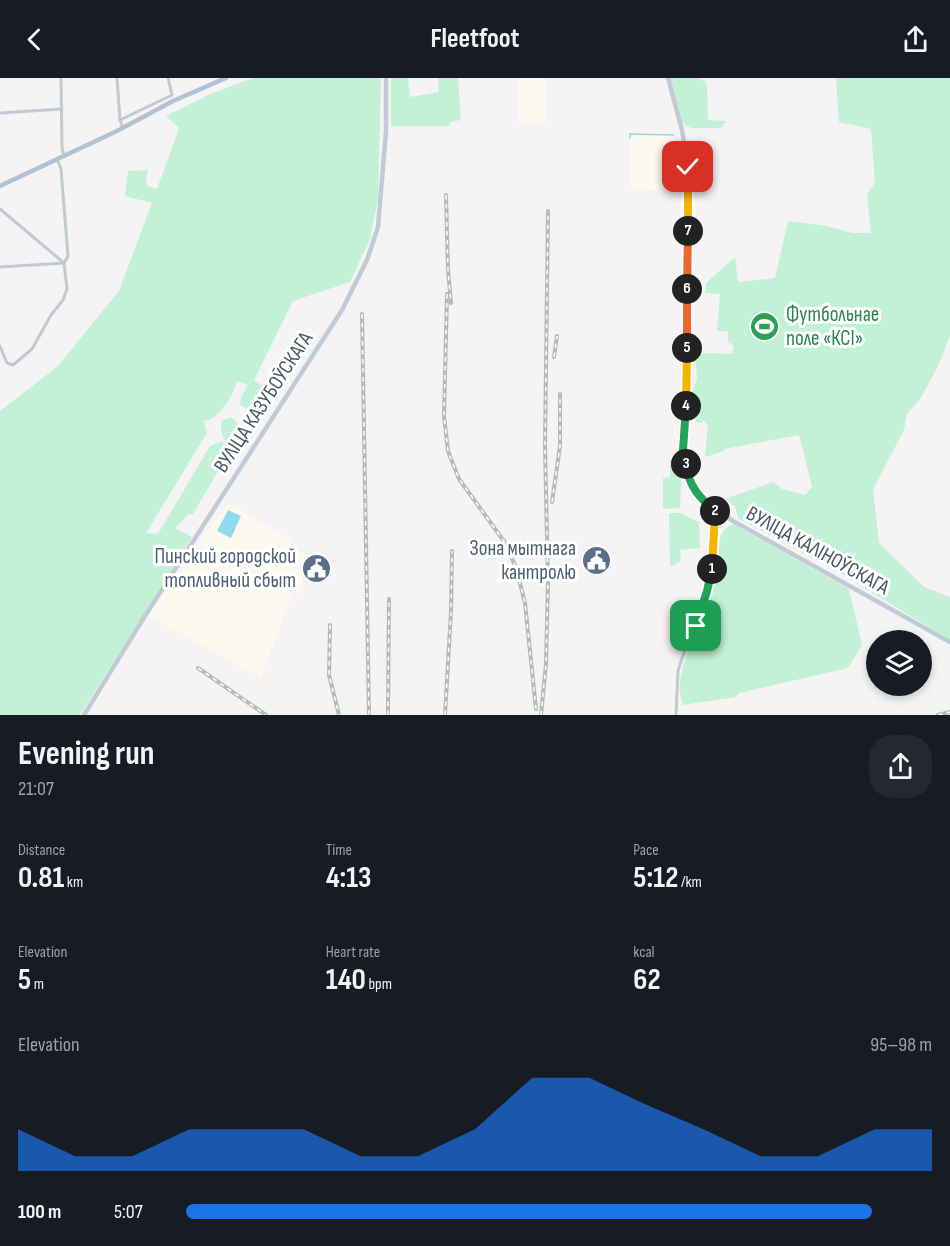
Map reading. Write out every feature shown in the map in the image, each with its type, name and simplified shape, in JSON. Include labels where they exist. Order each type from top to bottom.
[{"type":"main road","points":[[0,186],[226,78]]},
{"type":"street","points":[[61,78],[64,156]]},
{"type":"street","points":[[117,78],[120,120],[123,128]]},
{"type":"street","points":[[120,120],[172,95],[168,78]]},
{"type":"street","name":"ВУЛІЦА КАЗУБОЎСКАГА","points":[[84,715],[342,309],[367,260],[378,227],[381,203],[386,131],[386,78]]},
{"type":"street","name":"ВУЛІЦА КАЛІНОЎСКАГА","points":[[668,78],[682,130],[688,167],[686,423],[683,450],[692,488],[704,502],[716,511],[950,642]]},
{"type":"street","points":[[0,113],[62,109]]},
{"type":"street","points":[[0,346],[7,363],[13,365],[32,349],[51,315],[63,300],[67,289],[64,263],[68,256],[61,169],[57,159]]},
{"type":"street","points":[[0,209],[64,263]]},
{"type":"street","points":[[0,267],[64,263]]},
{"type":"street","points":[[676,715],[680,664],[696,626],[711,578],[716,511]]},
{"type":"shaded area","points":[[519,78],[545,78],[545,123],[518,122]]},
{"type":"shaded area","points":[[631,135],[675,135],[675,191],[631,189]]},
{"type":"shaded area","points":[[227,505],[232,505],[289,538],[290,544],[304,556],[302,594],[197,543]]},
{"type":"shaded area","points":[[199,548],[292,594],[261,678],[148,615]]},
{"type":"green space","points":[[253,78],[381,78],[378,198],[370,239],[350,282],[293,301],[254,380],[268,390],[253,412],[240,405],[241,397],[248,385],[237,381],[231,395],[217,415],[204,421],[207,433],[146,533],[158,534],[210,446],[222,441],[230,453],[219,460],[218,471],[193,514],[189,514],[175,528],[192,537],[80,715],[0,715],[0,411],[57,367],[119,291],[152,203],[125,196],[128,171],[148,170],[147,186],[157,189],[179,128],[166,116],[213,93]]},
{"type":"green space","points":[[391,78],[408,78],[410,97],[439,92],[438,78],[458,78],[461,120],[450,122],[450,126],[391,126]]},
{"type":"green space","points":[[670,78],[697,78],[705,81],[708,120],[726,121],[721,128],[691,128],[682,123]]},
{"type":"green space","points":[[836,78],[950,78],[950,336],[938,366],[920,399],[907,414],[904,430],[873,489],[879,543],[924,587],[950,597],[950,640],[843,575],[738,518],[735,506],[725,499],[773,482],[782,489],[805,495],[812,487],[799,435],[724,449],[724,451],[706,457],[708,425],[704,420],[701,423],[696,422],[694,413],[692,400],[697,379],[696,356],[706,353],[732,354],[734,346],[728,342],[728,331],[717,331],[720,294],[705,293],[706,283],[735,257],[738,282],[775,278],[788,221],[827,226],[852,233],[871,233],[867,195],[875,182],[871,129],[839,122]]},
{"type":"green space","points":[[230,417],[238,424],[240,431],[233,441],[228,443],[222,436],[221,428],[222,421]]},
{"type":"green space","points":[[670,459],[673,462],[682,462],[680,508],[663,509],[663,478],[670,477]]},
{"type":"green space","points":[[669,513],[680,513],[699,522],[700,548],[680,550],[681,561],[670,567]]},
{"type":"green space","points":[[733,524],[849,589],[862,645],[848,668],[739,693],[736,697],[683,705],[680,695],[681,675],[713,588],[721,536],[727,527]]},
{"type":"water","points":[[228,510],[241,516],[231,538],[217,531]]},
{"type":"waterway","points":[[630,138],[630,134],[674,135]]},
{"type":"railway","points":[[446,195],[451,303]]},
{"type":"railway","points":[[541,715],[546,664],[548,581],[545,447],[548,211]]},
{"type":"railway","points":[[447,294],[444,416],[448,451],[459,479],[506,544],[516,568],[525,603],[536,709]]},
{"type":"railway","points":[[362,314],[369,715]]},
{"type":"railway","points":[[554,357],[557,336]]},
{"type":"railway","points":[[552,502],[560,446],[560,394]]},
{"type":"railway","points":[[445,715],[452,551]]},
{"type":"railway","points":[[388,715],[389,599]]},
{"type":"railway","points":[[330,625],[329,675],[339,715]]},
{"type":"railway","points":[[198,668],[266,715]]},
{"type":"railway","points":[[938,715],[950,712]]},
{"type":"place","name":"Футбольнае поле «КСІ»","points":[[765,326]]},
{"type":"place","name":"Зона мытнага кантролю","points":[[597,560]]},
{"type":"place","name":"Пинский городской топливный сбыт","points":[[317,568]]},
{"type":"route","points":[[688,167],[686,423],[683,450],[688,477],[694,492],[716,511],[711,578],[696,626]]}]
